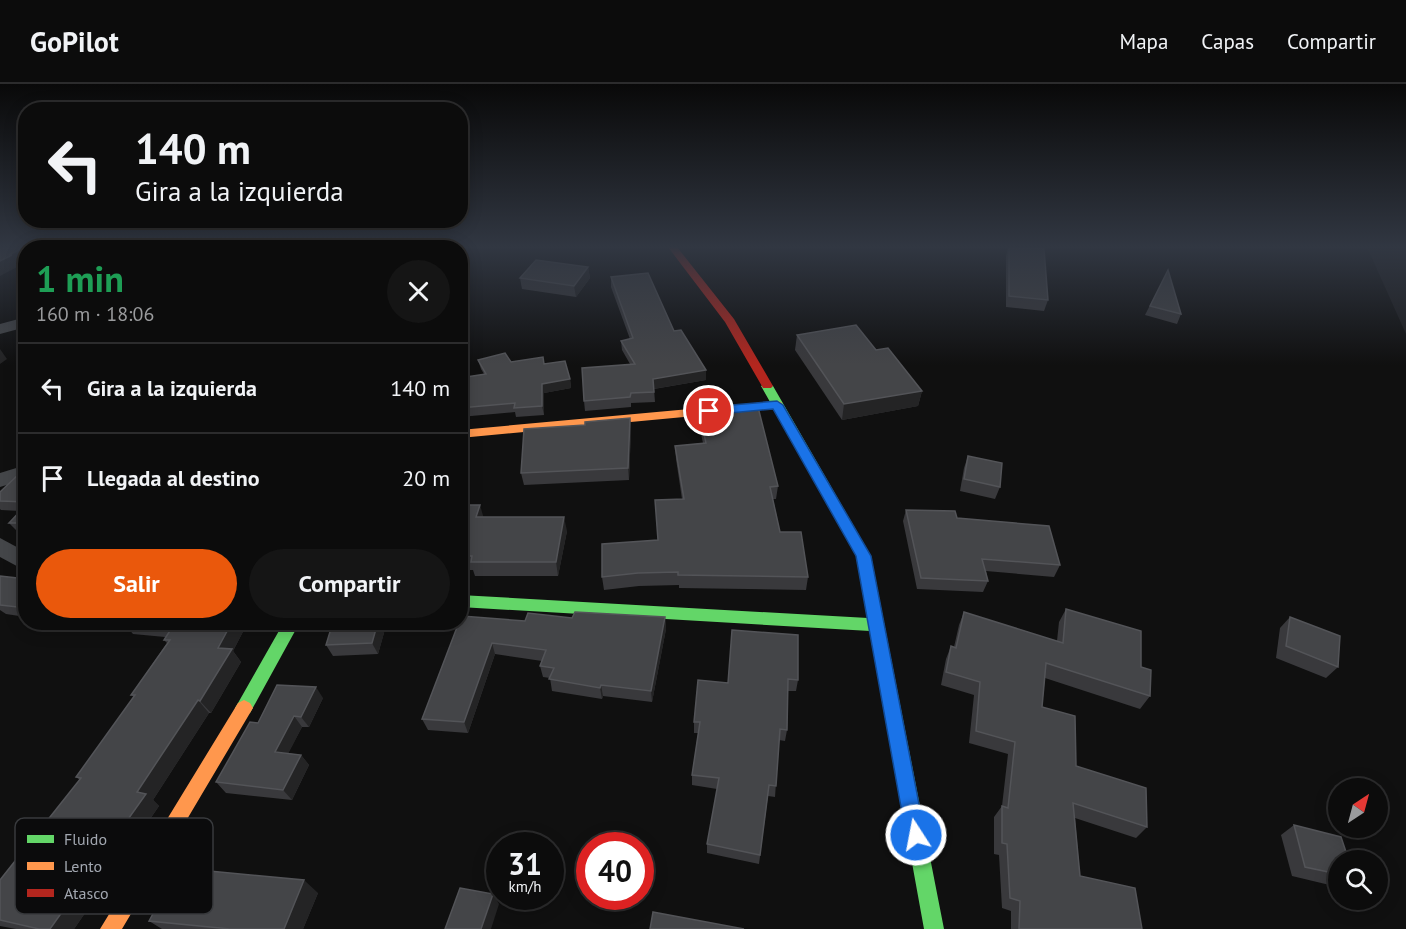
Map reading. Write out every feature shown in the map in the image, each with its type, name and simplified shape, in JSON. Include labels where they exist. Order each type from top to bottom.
[{"type":"street","points":[[703,286],[730,321],[864,556],[934,929]]},
{"type":"street","points":[[0,329],[18,324]]},
{"type":"street","points":[[468,433],[777,405]]},
{"type":"street","points":[[0,480],[18,474]]},
{"type":"street","points":[[0,546],[18,558]]},
{"type":"street","points":[[468,601],[876,625]]},
{"type":"street","points":[[178,818],[239,718],[288,630]]},
{"type":"street","points":[[110,929],[119,914]]},
{"type":"shaded area","points":[[1385,286],[1406,286],[1406,334]]},
{"type":"building","points":[[614,286],[654,286],[674,331],[681,330],[706,370],[653,379],[654,392],[631,393],[630,397],[584,401],[582,368],[635,364],[621,341],[633,338]]},
{"type":"building","points":[[1009,286],[1047,286],[1048,300],[1009,296]]},
{"type":"building","points":[[1160,286],[1173,286],[1181,314],[1150,306]]},
{"type":"building","points":[[856,325],[876,350],[888,348],[922,391],[844,404],[797,335]]},
{"type":"building","points":[[505,353],[511,362],[543,357],[544,364],[565,361],[570,379],[542,384],[542,406],[514,408],[515,403],[468,407],[468,377],[486,374],[478,360]]},
{"type":"building","points":[[758,407],[778,486],[770,487],[780,532],[801,532],[808,577],[678,575],[678,572],[602,577],[602,544],[658,540],[655,500],[684,499],[675,446],[706,443],[699,412]]},
{"type":"building","points":[[630,418],[628,468],[521,473],[524,429],[585,425],[585,422]]},
{"type":"building","points":[[968,456],[1002,463],[1000,487],[964,479]]},
{"type":"building","points":[[18,475],[18,502],[0,501],[0,492]]},
{"type":"building","points":[[468,505],[480,505],[476,517],[564,517],[556,562],[471,562],[472,556],[468,556]]},
{"type":"building","points":[[906,510],[955,511],[957,518],[1049,526],[1060,565],[982,559],[988,581],[921,578]]},
{"type":"building","points":[[18,513],[18,523],[9,523]]},
{"type":"building","points":[[0,576],[18,578],[18,607],[0,605]]},
{"type":"building","points":[[1066,609],[1141,631],[1141,667],[1151,670],[1150,696],[1046,663],[1042,707],[1075,716],[1076,766],[1146,788],[1147,827],[1073,803],[1080,876],[1135,888],[1142,929],[1019,929],[1020,901],[1010,898],[1007,844],[1002,843],[1002,806],[1008,808],[1015,742],[976,731],[980,682],[946,672],[951,646],[956,648],[964,612],[1063,643]]},
{"type":"building","points":[[575,612],[665,617],[651,691],[601,685],[600,688],[549,679],[554,668],[540,666],[546,650],[492,643],[464,722],[422,719],[456,630],[468,630],[468,616],[525,621],[528,613],[572,618]]},
{"type":"building","points":[[1290,617],[1340,636],[1338,667],[1286,646]]},
{"type":"building","points":[[170,630],[228,630],[218,648],[232,649],[200,701],[198,700],[137,792],[146,794],[129,818],[49,818],[81,778],[76,777],[135,695],[131,695],[170,640],[164,640]]},
{"type":"building","points":[[331,630],[376,630],[372,643],[326,645]]},
{"type":"building","points":[[732,630],[798,635],[798,680],[788,679],[787,730],[780,729],[776,786],[769,785],[760,855],[707,844],[719,778],[692,775],[700,722],[694,722],[698,680],[728,683]]},
{"type":"building","points":[[277,685],[316,687],[301,717],[294,716],[275,752],[301,755],[283,790],[216,782],[250,722],[258,723]]},
{"type":"building","points":[[1294,825],[1328,834],[1328,838],[1341,838],[1345,850],[1328,850],[1328,872],[1305,867]]},
{"type":"building","points":[[15,861],[15,914],[61,914],[50,929],[39,929],[0,920],[0,880]]},
{"type":"building","points":[[213,871],[304,880],[284,929],[230,929],[149,921],[153,914],[213,914]]},
{"type":"building","points":[[460,888],[486,893],[488,910],[481,929],[445,929]]},
{"type":"building","points":[[653,912],[744,929],[650,929]]},
{"type":"traffic: fast","points":[[767,386],[864,556],[934,929]]},
{"type":"traffic: fast","points":[[468,601],[876,625]]},
{"type":"traffic: fast","points":[[244,708],[288,630]]},
{"type":"traffic: slow","points":[[468,433],[777,405]]},
{"type":"traffic: slow","points":[[177,818],[244,708]]},
{"type":"traffic: slow","points":[[110,929],[119,914]]},
{"type":"traffic: jam","points":[[703,286],[730,321],[767,386]]},
{"type":"route","points":[[709,411],[777,405],[864,556],[916,835]]}]
